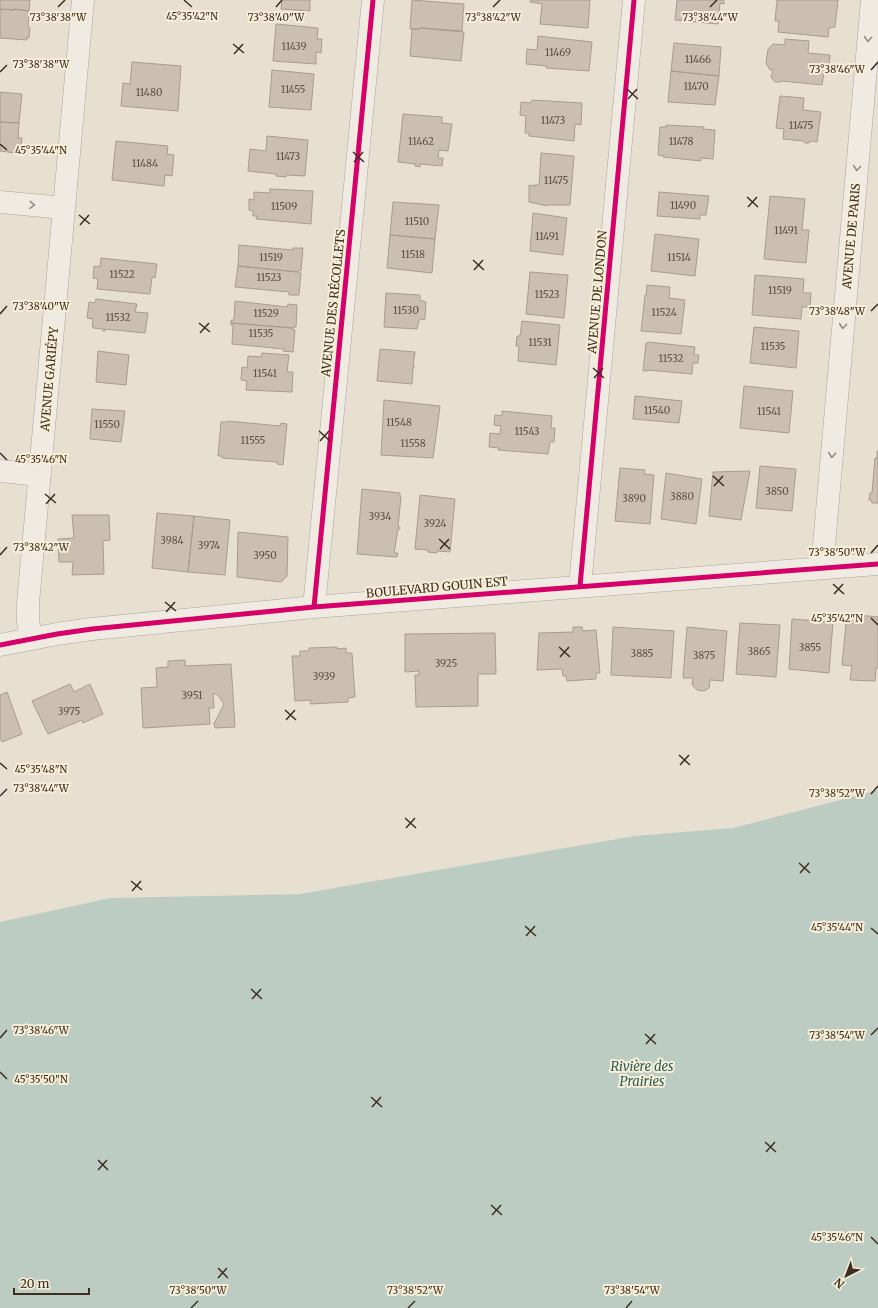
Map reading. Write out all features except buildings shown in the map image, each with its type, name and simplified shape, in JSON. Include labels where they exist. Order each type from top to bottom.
[{"type":"street","name":"AVENUE GARIÉPY","points":[[32,638],[28,622],[28,603],[83,0]]},
{"type":"street","name":"AVENUE DES RÉCOLLETS","points":[[314,607],[373,0]]},
{"type":"street","name":"AVENUE DE LONDON","points":[[580,586],[634,0]]},
{"type":"street","name":"AVENUE DE PARIS","points":[[822,568],[872,0]]},
{"type":"street","points":[[0,202],[64,208]]},
{"type":"street","points":[[0,471],[40,475]]},
{"type":"street","name":"BOULEVARD GOUIN EST","points":[[0,645],[32,638],[92,629],[314,607],[878,564]]},
{"type":"water","name":"Rivière des Prairies","points":[[878,790],[878,1308],[0,1308],[0,922],[110,898],[300,894],[634,836],[733,828]]},
{"type":"cycle path","points":[[314,607],[373,0]]},
{"type":"cycle path","points":[[580,586],[634,0]]},
{"type":"cycle path","points":[[0,645],[92,629],[314,607],[878,564]]}]
